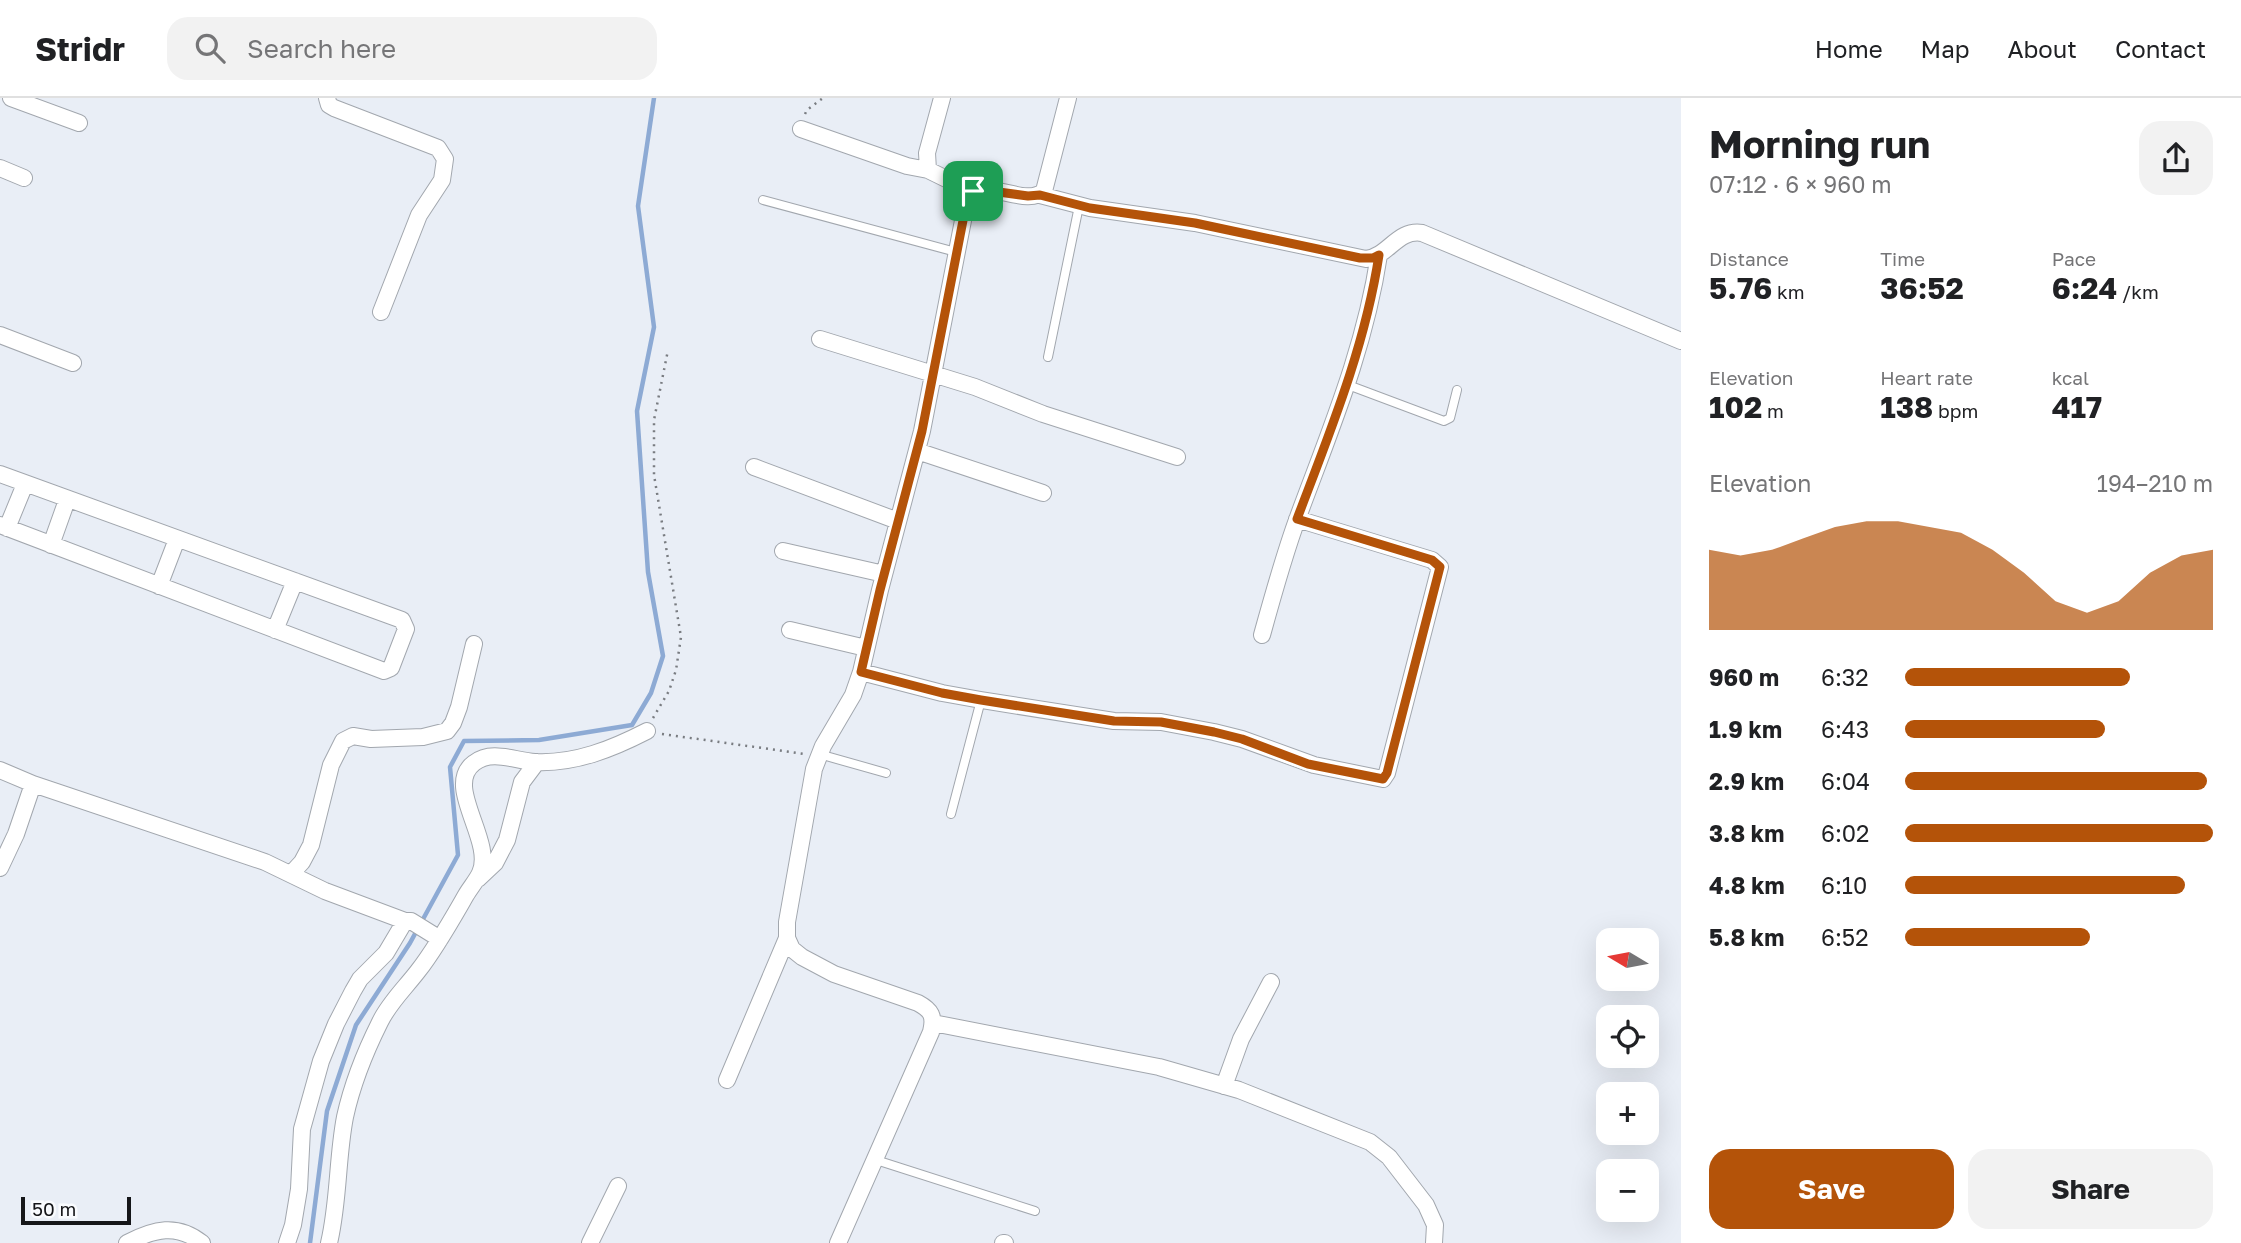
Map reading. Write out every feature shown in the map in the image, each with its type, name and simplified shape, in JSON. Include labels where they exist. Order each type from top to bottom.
[{"type":"street","points":[[11,98],[79,122]]},
{"type":"street","points":[[327,98],[329,105],[334,108],[438,148],[446,159],[442,180],[419,215],[382,312]]},
{"type":"street","points":[[928,170],[927,153],[942,98]]},
{"type":"street","points":[[1040,195],[1049,178],[1068,98]]},
{"type":"street","points":[[801,129],[907,166],[928,170],[973,191],[1040,195],[1079,206],[1195,223],[1360,258],[1379,255],[1408,233],[1422,233],[1681,341]]},
{"type":"street","points":[[0,168],[24,178]]},
{"type":"street","points":[[838,1243],[933,1023],[931,1012],[918,1003],[818,967],[792,949],[788,938],[788,905],[808,795],[819,755],[853,695],[861,672],[917,451],[967,200],[973,191]]},
{"type":"street","points":[[1262,635],[1297,519],[1348,385],[1368,314],[1379,255]]},
{"type":"street","points":[[0,335],[73,363]]},
{"type":"street","points":[[820,340],[975,387],[1031,410],[1177,457]]},
{"type":"street","points":[[917,451],[1043,493]]},
{"type":"street","points":[[754,467],[898,521]]},
{"type":"street","points":[[0,474],[402,620],[406,629],[391,668],[384,671],[4,527],[25,484]]},
{"type":"street","points":[[51,545],[67,500]]},
{"type":"street","points":[[861,672],[981,700],[1114,721],[1161,722],[1242,739],[1314,765],[1383,779],[1387,773],[1440,567],[1432,560],[1297,519]]},
{"type":"street","points":[[159,586],[177,539]]},
{"type":"street","points":[[783,551],[884,574]]},
{"type":"street","points":[[275,630],[295,581]]},
{"type":"street","points":[[790,630],[866,648]]},
{"type":"street","points":[[291,874],[302,862],[311,845],[331,765],[343,741],[352,736],[371,740],[423,737],[447,731],[459,707],[474,644]]},
{"type":"street","points":[[329,1243],[335,1220],[345,1118],[357,1077],[381,1020],[480,874],[484,853],[466,799],[466,774],[469,767],[482,758],[500,756],[537,762],[565,760],[599,753],[646,732]]},
{"type":"street","points":[[473,882],[495,863],[507,840],[522,782],[537,762]]},
{"type":"street","points":[[0,770],[33,784],[265,862],[336,896],[408,921],[437,937]]},
{"type":"street","points":[[0,868],[16,834],[33,784]]},
{"type":"street","points":[[287,1243],[293,1226],[299,1189],[302,1129],[321,1061],[336,1024],[360,979],[386,953],[408,921]]},
{"type":"street","points":[[726,1080],[788,938]]},
{"type":"street","points":[[1224,1086],[1241,1039],[1270,982]]},
{"type":"street","points":[[933,1023],[1139,1062],[1224,1086],[1284,1107],[1379,1148],[1400,1169],[1432,1215],[1435,1225],[1434,1243]]},
{"type":"street","points":[[590,1243],[618,1186]]},
{"type":"street","points":[[127,1243],[164,1229],[187,1233],[202,1243]]},
{"type":"lane","points":[[763,200],[956,252]]},
{"type":"lane","points":[[1048,357],[1079,206]]},
{"type":"lane","points":[[1348,385],[1444,421],[1450,418],[1457,390]]},
{"type":"lane","points":[[951,814],[981,700]]},
{"type":"lane","points":[[819,755],[886,773]]},
{"type":"lane","points":[[876,1160],[1035,1211]]},
{"type":"path","points":[[801,129],[807,110],[823,98]]},
{"type":"path","points":[[668,349],[654,420],[654,475],[681,637],[676,670],[669,691],[646,732],[819,755]]},
{"type":"waterway","points":[[310,1243],[327,1111],[356,1025],[410,943],[458,855],[450,767],[464,741],[539,740],[632,725],[651,693],[663,656],[648,572],[637,411],[654,327],[638,206],[654,98]]},
{"type":"route","points":[[973,191],[1040,195],[1090,208],[1195,223],[1360,258],[1379,255],[1368,314],[1348,385],[1297,519],[1437,561],[1440,567],[1387,773],[1383,779],[1308,764],[1242,739],[1214,732],[1153,721],[1114,721],[981,700],[861,672],[922,431],[965,208],[973,191]]}]
